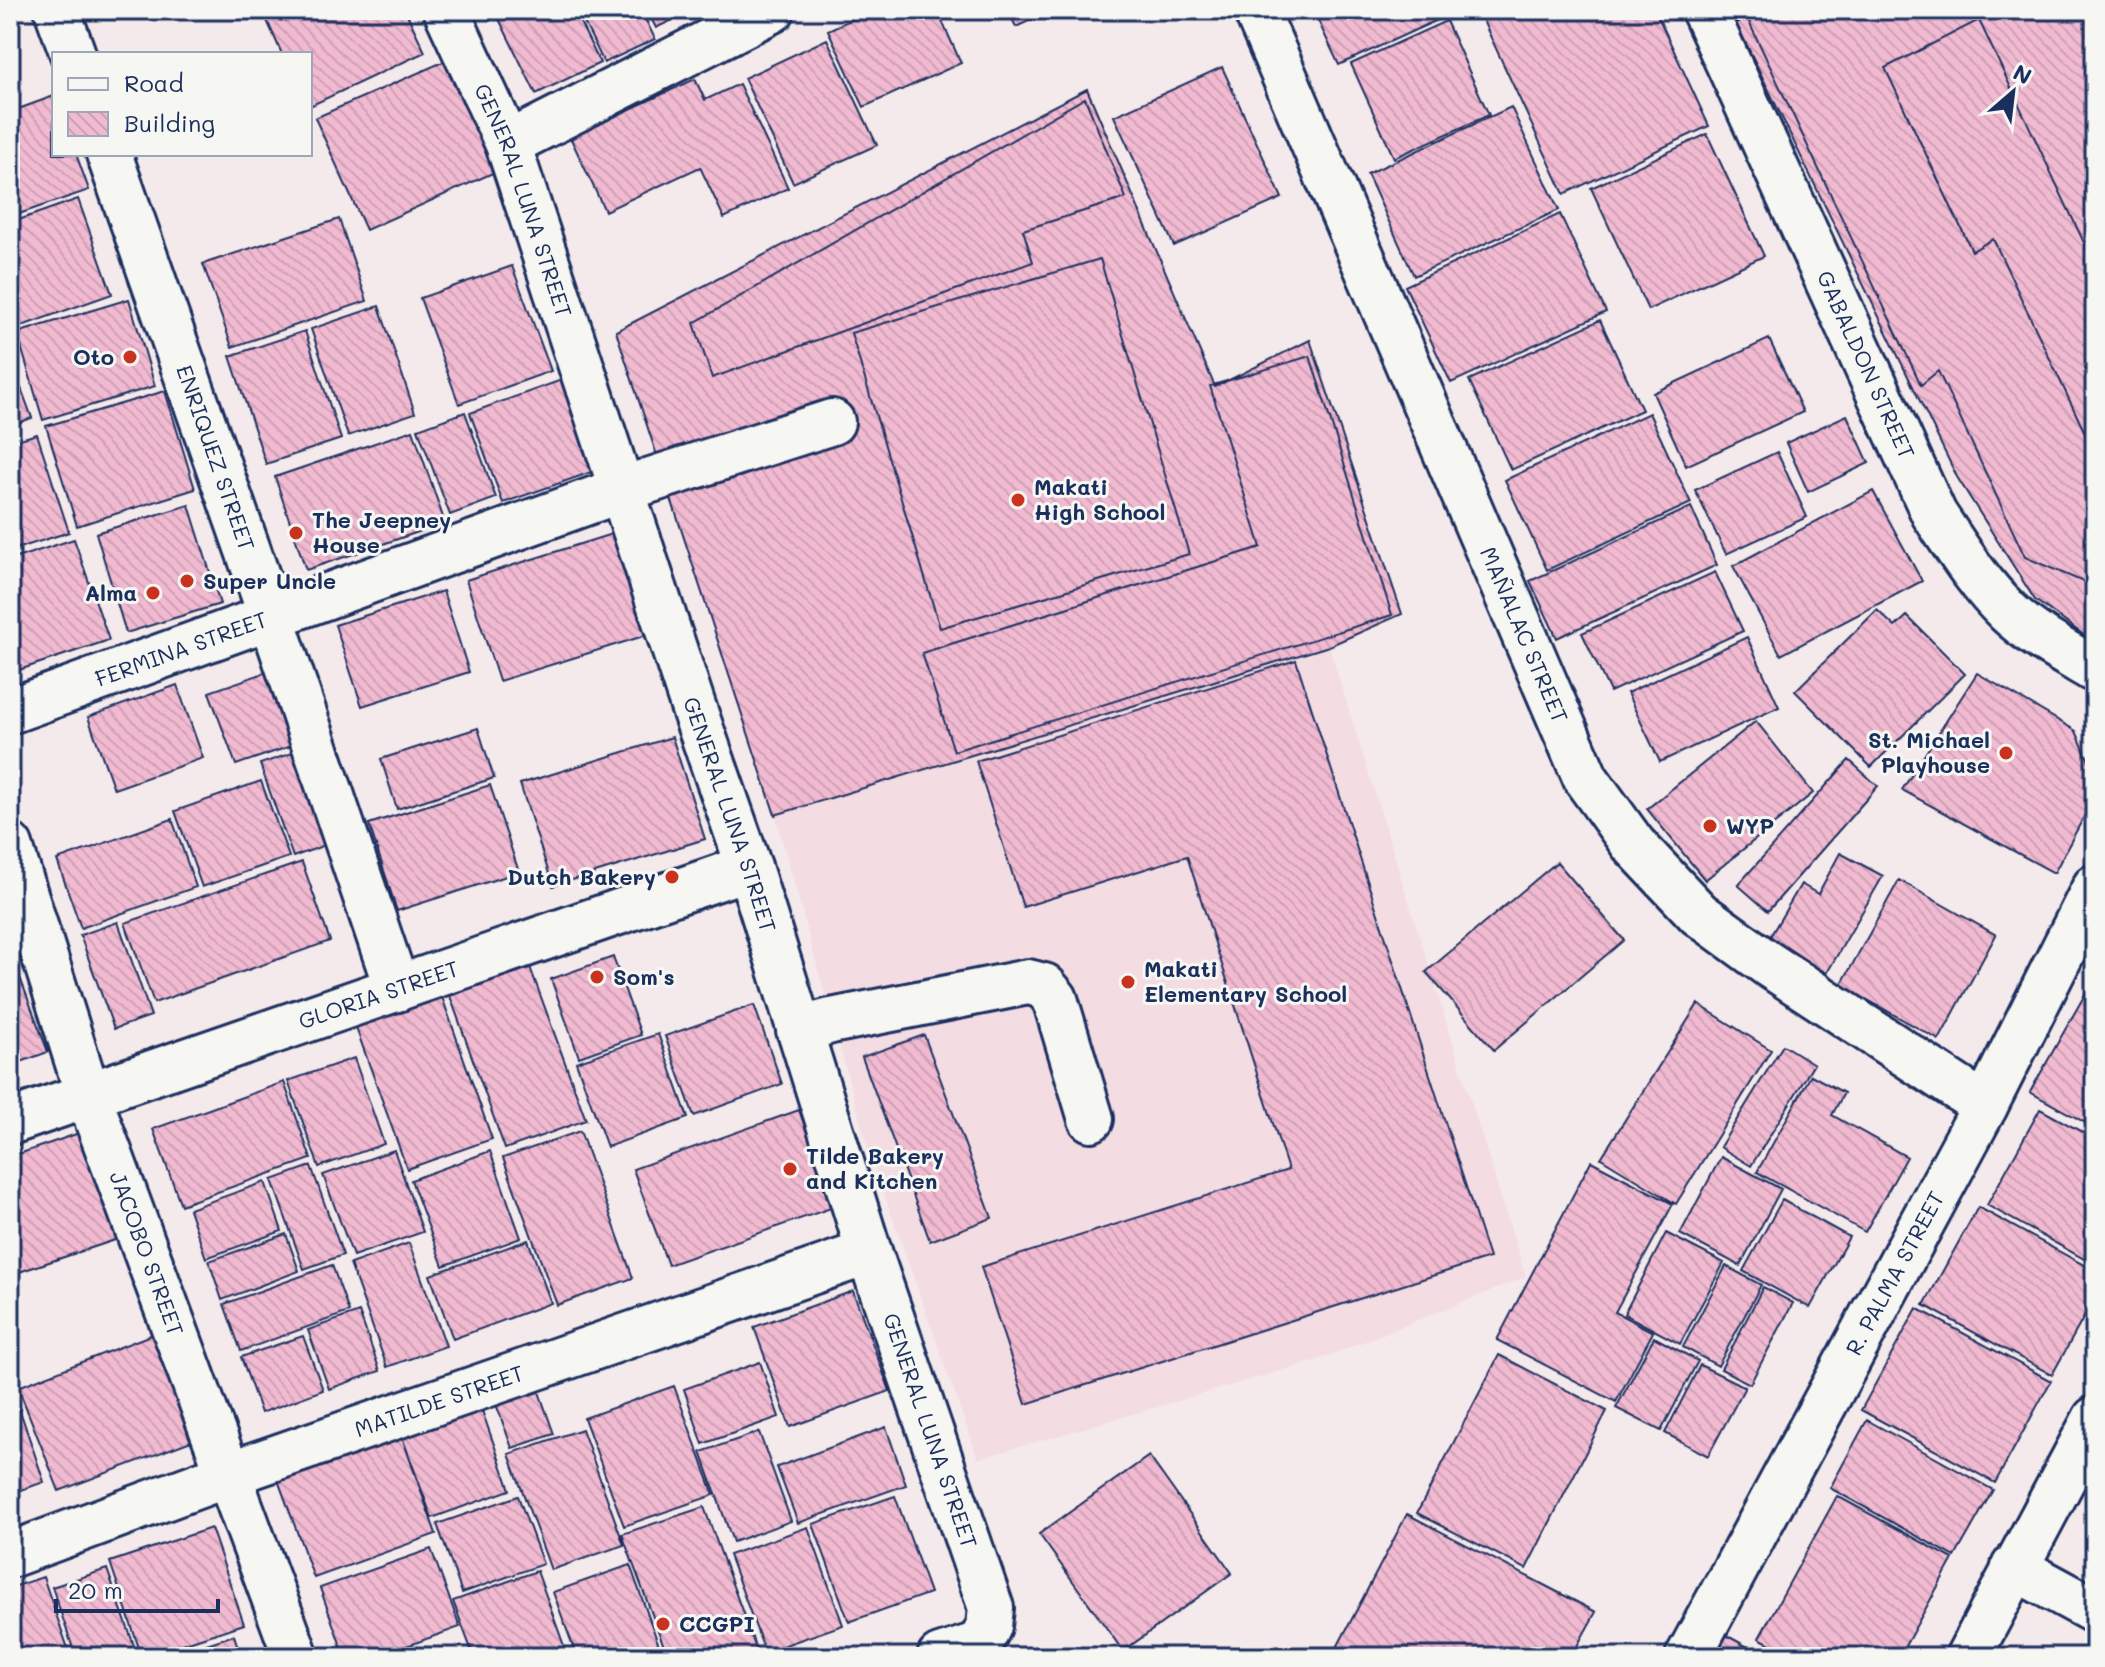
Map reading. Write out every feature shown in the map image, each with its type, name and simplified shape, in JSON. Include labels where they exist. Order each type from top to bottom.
[{"type":"street","points":[[57,10],[72,52]]},
{"type":"street","name":"GENERAL LUNA STREET","points":[[446,10],[508,144],[749,867],[869,1252],[991,1608],[989,1626],[980,1644],[940,1657]]},
{"type":"street","points":[[508,144],[772,10]]},
{"type":"street","name":"MAÑALAC STREET","points":[[1256,10],[1586,779],[1633,844],[1699,914],[1768,964],[1985,1106]]},
{"type":"street","name":"GABALDON STREET","points":[[1704,10],[1934,514],[1969,565],[2008,612],[2095,670]]},
{"type":"street","name":"ENRIQUEZ STREET","points":[[110,156],[271,616],[397,989]]},
{"type":"street","name":"FERMINA STREET","points":[[10,711],[623,489],[832,422]]},
{"type":"street","name":"JACOBO STREET","points":[[10,846],[88,1095],[296,1657]]},
{"type":"street","name":"GLORIA STREET","points":[[10,1122],[749,867]]},
{"type":"street","name":"R. PALMA STREET","points":[[1688,1657],[1985,1106],[2095,887]]},
{"type":"street","points":[[799,1030],[1028,982],[1044,986],[1055,999],[1091,1119]]},
{"type":"street","name":"MATILDE STREET","points":[[10,1555],[229,1474],[869,1252]]},
{"type":"street","points":[[1968,1657],[2095,1419]]},
{"type":"street","points":[[2014,1567],[2095,1611]]},
{"type":"shaded area","name":"Makati Elementary School","points":[[1329,646],[1526,1277],[1315,1361],[978,1459],[868,1149],[775,815]]},
{"type":"building","points":[[277,10],[405,10],[425,52],[312,105],[312,52],[281,52],[265,16]]},
{"type":"building","points":[[484,10],[508,10],[489,19]]},
{"type":"building","points":[[518,10],[574,10],[600,63],[536,94],[499,19]]},
{"type":"building","points":[[578,10],[641,10],[655,39],[604,63]]},
{"type":"building","points":[[647,10],[693,10],[656,28]]},
{"type":"building","points":[[872,10],[937,10],[961,63],[864,107],[828,30]]},
{"type":"building","points":[[1008,10],[1053,10],[1016,27]]},
{"type":"building","points":[[1313,10],[1459,10],[1339,65]]},
{"type":"building","points":[[1478,10],[1655,10],[1709,126],[1564,194]]},
{"type":"building","points":[[1763,10],[2095,10],[2095,643],[2035,600],[1957,477],[1736,23]]},
{"type":"building","points":[[1769,10],[2087,10],[2095,26],[2095,266],[1979,20],[1885,68],[1972,251],[1993,239],[2095,454],[2095,587],[2025,557],[1938,371],[1921,385],[1748,20]]},
{"type":"building","points":[[1446,21],[1489,115],[1394,158],[1351,64]]},
{"type":"building","points":[[827,39],[877,145],[793,183],[744,78]]},
{"type":"building","points":[[445,61],[495,172],[366,230],[315,118]]},
{"type":"building","points":[[1222,67],[1282,198],[1174,246],[1114,116]]},
{"type":"building","points":[[695,79],[705,100],[739,84],[788,188],[724,218],[700,167],[605,211],[570,137]]},
{"type":"building","name":"Makati High School","points":[[1087,89],[1215,387],[1310,340],[1402,614],[1329,646],[775,815],[616,331]]},
{"type":"building","points":[[52,97],[52,156],[77,156],[89,190],[10,217],[10,112]]},
{"type":"building","points":[[1085,98],[1126,198],[1023,230],[1033,262],[712,378],[694,323]]},
{"type":"building","points":[[1511,107],[1559,210],[1414,276],[1367,174]]},
{"type":"building","points":[[1707,134],[1764,256],[1648,310],[1591,188]]},
{"type":"building","points":[[78,199],[112,294],[19,327],[10,303],[10,223]]},
{"type":"building","points":[[1560,214],[1606,312],[1451,383],[1405,286]]},
{"type":"building","points":[[339,219],[367,301],[232,347],[203,264]]},
{"type":"building","points":[[1100,259],[1189,554],[940,628],[851,333]]},
{"type":"building","points":[[512,266],[551,371],[459,404],[420,298]]},
{"type":"building","points":[[129,299],[155,386],[43,420],[17,333]]},
{"type":"building","points":[[379,306],[415,413],[348,436],[311,329]]},
{"type":"building","points":[[1600,320],[1642,410],[1511,470],[1469,380]]},
{"type":"building","points":[[305,331],[341,439],[266,464],[230,356]]},
{"type":"building","points":[[1769,339],[1803,412],[1686,466],[1653,393]]},
{"type":"building","points":[[1310,356],[1392,615],[954,751],[922,653],[1261,547],[1210,386]]},
{"type":"building","points":[[10,358],[32,418],[10,426]]},
{"type":"building","points":[[570,377],[603,468],[503,503],[470,413]]},
{"type":"building","points":[[165,391],[195,489],[77,526],[46,426]]},
{"type":"building","points":[[465,412],[496,498],[450,515],[418,429]]},
{"type":"building","points":[[1649,413],[1691,503],[1547,570],[1505,480]]},
{"type":"building","points":[[1847,415],[1869,463],[1808,492],[1786,443]]},
{"type":"building","points":[[413,430],[445,523],[306,570],[275,477]]},
{"type":"building","points":[[37,434],[69,532],[10,551],[10,442]]},
{"type":"building","points":[[1777,452],[1807,517],[1726,554],[1695,490]]},
{"type":"building","points":[[1873,491],[1922,581],[1781,655],[1733,566]]},
{"type":"building","points":[[189,505],[220,604],[126,633],[96,533]]},
{"type":"building","points":[[1691,507],[1717,565],[1557,638],[1530,581]]},
{"type":"building","points":[[618,532],[650,634],[499,681],[466,580]]},
{"type":"building","points":[[74,539],[109,640],[10,673],[10,560]]},
{"type":"building","points":[[1715,572],[1743,631],[1610,692],[1582,633]]},
{"type":"building","points":[[443,591],[469,672],[362,706],[335,625]]},
{"type":"building","points":[[1877,610],[1895,627],[1907,616],[1965,674],[1871,767],[1795,691]]},
{"type":"building","points":[[1747,637],[1779,707],[1660,762],[1627,693]]},
{"type":"building","points":[[1296,660],[1489,1258],[1026,1404],[981,1267],[1288,1170],[1187,856],[1023,907],[976,761]]},
{"type":"building","points":[[270,671],[297,744],[236,765],[209,692]]},
{"type":"building","name":"St. Michael Playhouse","points":[[1977,673],[2076,731],[2095,775],[2095,796],[2054,873],[1902,790]]},
{"type":"building","points":[[177,685],[203,758],[114,789],[88,717]]},
{"type":"building","points":[[1756,721],[1813,793],[1705,880],[1647,809]]},
{"type":"building","points":[[478,728],[494,778],[397,809],[381,759]]},
{"type":"building","points":[[672,737],[705,839],[553,886],[520,784]]},
{"type":"building","points":[[295,752],[328,844],[293,857],[260,764]]},
{"type":"building","points":[[1849,760],[1878,786],[1768,911],[1738,885]]},
{"type":"building","points":[[261,781],[289,857],[202,887],[175,811]]},
{"type":"building","points":[[490,785],[519,872],[397,911],[369,824]]},
{"type":"building","points":[[172,819],[196,887],[81,928],[57,860]]},
{"type":"building","points":[[1840,853],[1883,876],[1827,973],[1768,940],[1801,884],[1818,894]]},
{"type":"building","points":[[302,862],[330,941],[154,1003],[125,923]]},
{"type":"building","points":[[1557,862],[1624,940],[1494,1050],[1426,972]]},
{"type":"building","points":[[1899,880],[1996,935],[1939,1040],[1841,985]]},
{"type":"building","points":[[118,922],[151,1016],[114,1029],[80,935]]},
{"type":"building","points":[[10,951],[48,1052],[10,1066]]},
{"type":"building","points":[[613,957],[641,1035],[579,1057],[551,979]]},
{"type":"building","points":[[530,967],[586,1120],[505,1149],[450,996]]},
{"type":"building","points":[[2088,989],[2095,993],[2095,1128],[2030,1092]]},
{"type":"building","points":[[441,994],[492,1139],[407,1169],[355,1025]]},
{"type":"building","points":[[1698,1004],[1771,1050],[1676,1204],[1601,1158]]},
{"type":"building","points":[[754,1005],[782,1084],[694,1116],[665,1036]]},
{"type":"building","points":[[658,1034],[688,1118],[607,1147],[576,1062]]},
{"type":"building","points":[[924,1035],[992,1218],[930,1241],[862,1057]]},
{"type":"building","points":[[1783,1045],[1814,1064],[1751,1166],[1720,1147]]},
{"type":"building","points":[[354,1058],[384,1144],[319,1167],[288,1081]]},
{"type":"building","points":[[1811,1075],[1844,1093],[1832,1115],[1907,1157],[1865,1232],[1757,1172]]},
{"type":"building","points":[[284,1082],[311,1159],[181,1205],[153,1129]]},
{"type":"building","points":[[2040,1109],[2095,1139],[2095,1265],[1987,1205]]},
{"type":"building","points":[[799,1110],[834,1207],[668,1265],[633,1169]]},
{"type":"building","points":[[580,1131],[633,1278],[557,1305],[503,1158]]},
{"type":"building","points":[[82,1132],[118,1239],[10,1275],[10,1157]]},
{"type":"building","points":[[394,1150],[423,1232],[353,1256],[323,1175]]},
{"type":"building","points":[[490,1151],[521,1238],[443,1266],[411,1180]]},
{"type":"building","points":[[1721,1157],[1781,1189],[1740,1266],[1680,1234]]},
{"type":"building","points":[[1591,1161],[1673,1204],[1615,1312],[1653,1332],[1616,1402],[1497,1340]]},
{"type":"building","points":[[311,1166],[343,1255],[304,1269],[272,1180]]},
{"type":"building","points":[[265,1182],[282,1231],[206,1258],[189,1209]]},
{"type":"building","points":[[1782,1200],[1849,1237],[1810,1308],[1743,1271]]},
{"type":"building","points":[[1978,1207],[2095,1271],[2095,1297],[2052,1375],[1924,1305]]},
{"type":"building","points":[[1666,1233],[1724,1263],[1680,1344],[1624,1314]]},
{"type":"building","points":[[286,1234],[299,1271],[222,1300],[209,1261]]},
{"type":"building","points":[[528,1240],[551,1303],[453,1339],[430,1275]]},
{"type":"building","points":[[409,1243],[446,1346],[387,1367],[350,1264]]},
{"type":"building","points":[[332,1265],[349,1312],[241,1351],[224,1304]]},
{"type":"building","points":[[1726,1266],[1761,1285],[1718,1366],[1683,1347]]},
{"type":"building","points":[[1763,1287],[1793,1303],[1750,1384],[1721,1369]]},
{"type":"building","points":[[853,1291],[890,1391],[790,1427],[754,1327]]},
{"type":"building","points":[[1917,1308],[2051,1381],[1995,1483],[1861,1410]]},
{"type":"building","points":[[359,1312],[380,1371],[329,1389],[308,1330]]},
{"type":"building","points":[[153,1334],[194,1440],[59,1491],[18,1387]]},
{"type":"building","points":[[303,1336],[323,1390],[261,1413],[241,1357]]},
{"type":"building","points":[[1654,1337],[1698,1361],[1661,1431],[1616,1408]]},
{"type":"building","points":[[1499,1355],[1607,1411],[1526,1569],[1417,1513]]},
{"type":"building","points":[[760,1362],[779,1417],[703,1444],[684,1389]]},
{"type":"building","points":[[1700,1365],[1745,1387],[1708,1456],[1665,1433]]},
{"type":"building","points":[[10,1381],[44,1482],[10,1494]]},
{"type":"building","points":[[674,1386],[714,1495],[624,1526],[584,1418]]},
{"type":"building","points":[[538,1389],[554,1434],[512,1448],[496,1404]]},
{"type":"building","points":[[480,1405],[510,1490],[432,1518],[401,1434]]},
{"type":"building","points":[[1867,1420],[1993,1490],[1955,1557],[1830,1488]]},
{"type":"building","points":[[886,1427],[906,1485],[798,1523],[777,1467]]},
{"type":"building","points":[[582,1429],[624,1545],[551,1570],[509,1454]]},
{"type":"building","points":[[759,1432],[791,1521],[733,1542],[701,1452]]},
{"type":"building","points":[[402,1437],[436,1534],[314,1578],[278,1480]]},
{"type":"building","points":[[1149,1456],[1232,1573],[1123,1651],[1039,1534]]},
{"type":"building","points":[[518,1496],[543,1564],[462,1593],[437,1524]]},
{"type":"building","points":[[895,1496],[930,1593],[849,1622],[813,1524]]},
{"type":"building","points":[[1837,1496],[1953,1559],[1899,1657],[1795,1657],[1759,1638]]},
{"type":"building","points":[[704,1507],[759,1657],[668,1657],[622,1534]]},
{"type":"building","points":[[1407,1514],[1596,1612],[1571,1657],[1332,1657]]},
{"type":"building","points":[[808,1527],[843,1625],[765,1652],[729,1555]]},
{"type":"building","points":[[211,1528],[244,1624],[142,1657],[110,1562]]},
{"type":"building","points":[[431,1549],[460,1627],[376,1657],[345,1657],[320,1588]]},
{"type":"building","points":[[630,1565],[663,1657],[577,1657],[553,1592]]},
{"type":"building","points":[[107,1569],[138,1657],[76,1657],[52,1587]]},
{"type":"building","points":[[537,1571],[568,1657],[474,1657],[453,1601]]},
{"type":"building","points":[[43,1577],[71,1657],[10,1657],[10,1588]]},
{"type":"building","points":[[1724,1634],[1766,1657],[1711,1657]]},
{"type":"building","points":[[234,1635],[241,1657],[167,1657]]},
{"type":"building","points":[[440,1649],[443,1657],[416,1657]]},
{"type":"place","name":"Oto","points":[[130,357]]},
{"type":"place","name":"Makati High School","points":[[1018,500]]},
{"type":"place","name":"The Jeepney House","points":[[296,533]]},
{"type":"place","name":"Super Uncle","points":[[187,581]]},
{"type":"place","name":"Alma","points":[[153,593]]},
{"type":"place","name":"St. Michael Playhouse","points":[[2006,753]]},
{"type":"place","name":"WYP","points":[[1710,826]]},
{"type":"place","name":"Dutch Bakery","points":[[672,877]]},
{"type":"place","name":"Som's","points":[[597,977]]},
{"type":"place","name":"Makati Elementary School","points":[[1128,982]]},
{"type":"place","name":"Tilde Bakery and Kitchen","points":[[790,1169]]},
{"type":"place","name":"CCGPI","points":[[663,1624]]}]
